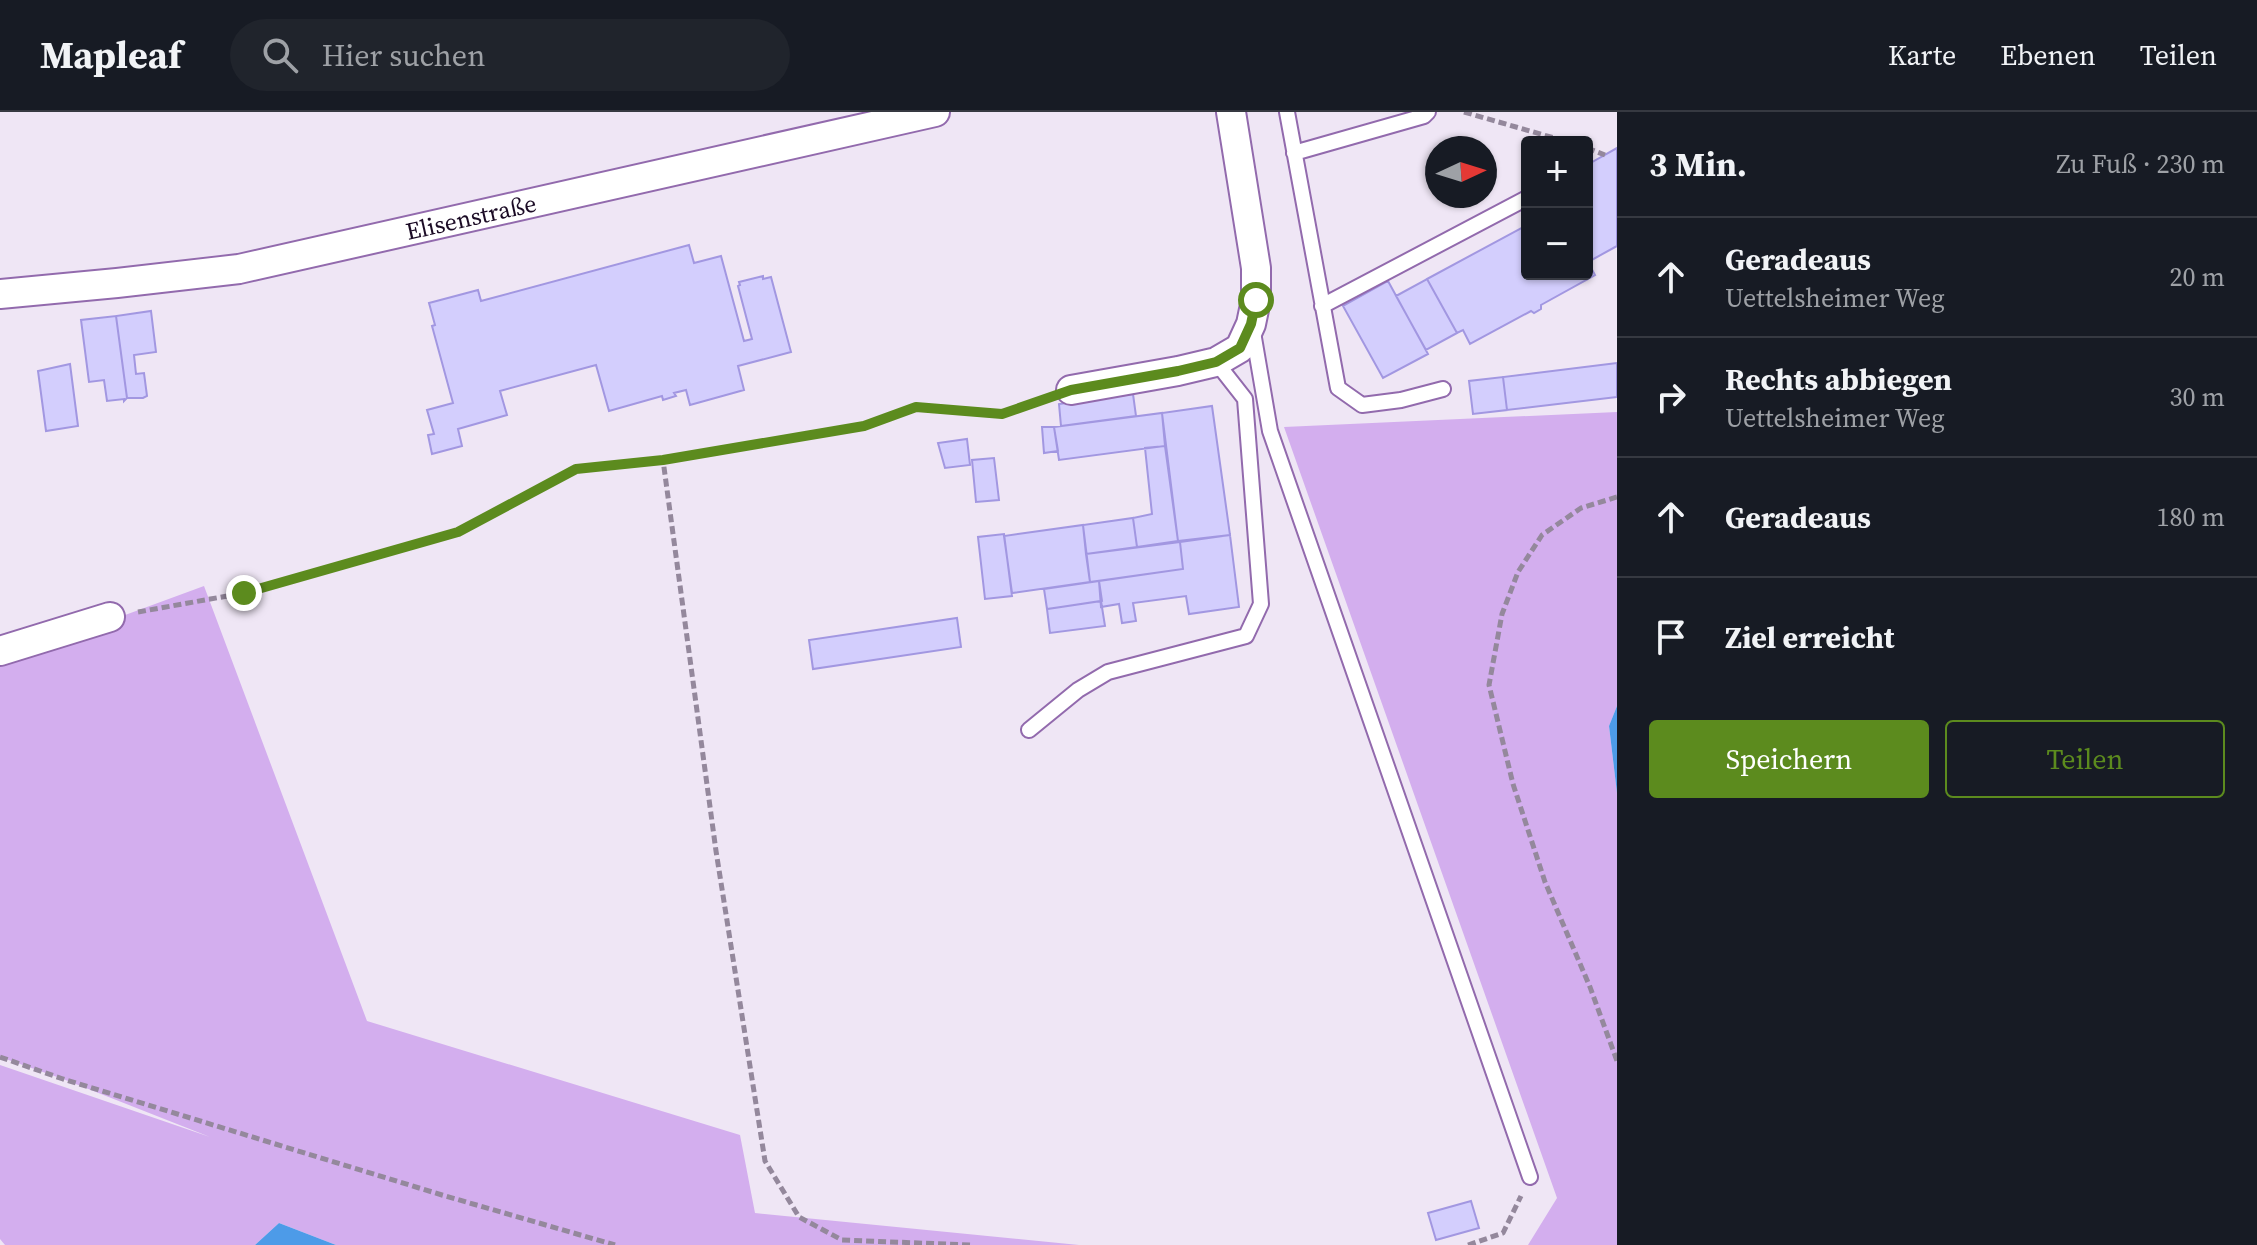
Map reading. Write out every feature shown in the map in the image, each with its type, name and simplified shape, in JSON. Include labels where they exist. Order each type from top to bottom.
[{"type":"street","name":"Elisenstraße","points":[[0,294],[239,269],[935,112]]},
{"type":"street","points":[[1071,390],[1216,362],[1240,348],[1251,324],[1256,300],[1256,268],[1231,112]]},
{"type":"street","points":[[0,651],[110,617]]},
{"type":"lane","points":[[1287,112],[1338,388],[1362,405],[1401,400],[1443,389]]},
{"type":"lane","points":[[1294,153],[1424,116],[1428,112]]},
{"type":"lane","points":[[1322,306],[1521,201]]},
{"type":"lane","points":[[1251,324],[1270,431],[1530,1177]]},
{"type":"lane","points":[[1029,730],[1078,690],[1108,672],[1246,636],[1261,604],[1245,399],[1216,362]]},
{"type":"path","points":[[1464,112],[1547,136]]},
{"type":"path","points":[[1593,150],[1605,155]]},
{"type":"path","points":[[110,617],[244,593],[458,532],[576,469],[663,460],[864,426],[916,407],[1002,414],[1071,390]]},
{"type":"path","points":[[663,460],[716,851],[765,1161],[799,1217],[842,1240],[970,1245]]},
{"type":"path","points":[[1617,497],[1581,508],[1542,535],[1518,572],[1502,614],[1489,685],[1513,784],[1545,882],[1590,987],[1617,1061]]},
{"type":"path","points":[[0,1057],[93,1089],[615,1245]]},
{"type":"path","points":[[1468,1245],[1503,1233],[1530,1177]]},
{"type":"shaded area","points":[[1617,412],[1617,706],[1609,726],[1617,793],[1617,1245],[1528,1245],[1557,1198],[1284,427]]},
{"type":"shaded area","points":[[204,586],[367,1021],[740,1135],[755,1213],[1079,1245],[336,1245],[279,1223],[255,1245],[5,1245],[0,1239],[0,1065],[210,1137],[0,1057],[0,661]]},
{"type":"water","points":[[1617,706],[1617,793],[1609,726]]},
{"type":"water","points":[[279,1223],[336,1245],[255,1245]]},
{"type":"building","points":[[1617,148],[1617,246],[1593,259],[1593,208],[1593,162]]},
{"type":"building","points":[[1521,228],[1521,280],[1586,280],[1541,305],[1541,309],[1534,313],[1531,311],[1470,344],[1463,330],[1457,333],[1427,279]]},
{"type":"building","points":[[689,245],[694,263],[721,256],[744,341],[752,339],[739,282],[771,277],[791,352],[738,366],[744,390],[690,405],[686,390],[663,400],[662,396],[609,411],[596,365],[500,391],[507,415],[458,429],[462,446],[432,454],[428,435],[434,434],[427,410],[453,403],[432,326],[435,325],[429,303],[478,290],[481,301]]},
{"type":"building","points":[[1427,279],[1457,333],[1426,350],[1396,296]]},
{"type":"building","points":[[1388,281],[1428,354],[1383,378],[1343,306]]},
{"type":"building","points":[[151,311],[156,352],[134,355],[136,374],[144,373],[147,396],[127,398],[116,316]]},
{"type":"building","points":[[116,316],[127,398],[124,401],[107,401],[104,380],[89,382],[81,320]]},
{"type":"building","points":[[1617,363],[1617,397],[1507,410],[1503,377]]},
{"type":"building","points":[[70,364],[78,426],[46,431],[38,371]]},
{"type":"building","points":[[1503,377],[1507,410],[1473,414],[1469,381]]},
{"type":"building","points":[[1133,394],[1136,416],[1061,426],[1059,404]]},
{"type":"building","points":[[1212,406],[1230,535],[1178,541],[1162,413]]},
{"type":"building","points":[[1162,413],[1165,446],[1059,460],[1054,427]]},
{"type":"building","points":[[1042,427],[1054,427],[1058,451],[1044,453]]},
{"type":"building","points":[[967,439],[970,465],[945,468],[938,443]]},
{"type":"building","points":[[1165,446],[1178,541],[1137,547],[1133,518],[1152,514],[1145,448]]},
{"type":"building","points":[[994,458],[999,500],[976,502],[972,460]]},
{"type":"building","points":[[1133,518],[1137,547],[1086,554],[1083,525]]},
{"type":"building","points":[[1083,525],[1090,582],[1012,593],[1004,536]]},
{"type":"building","points":[[1004,534],[1012,596],[985,599],[978,537]]},
{"type":"building","points":[[1230,535],[1239,607],[1189,614],[1186,596],[1133,603],[1136,621],[1122,623],[1119,604],[1101,607],[1099,581],[1183,569],[1180,542]]},
{"type":"building","points":[[1180,542],[1183,569],[1090,582],[1086,554]]},
{"type":"building","points":[[1099,581],[1102,601],[1047,609],[1044,589]]},
{"type":"building","points":[[1101,601],[1105,626],[1050,633],[1047,609]]},
{"type":"building","points":[[957,618],[961,647],[813,669],[809,640]]},
{"type":"building","points":[[1471,1201],[1479,1228],[1436,1240],[1428,1213]]},
{"type":"route","points":[[244,593],[458,532],[576,469],[663,460],[864,426],[916,407],[1002,414],[1071,390],[1216,362],[1240,348],[1251,324],[1256,300]]}]
